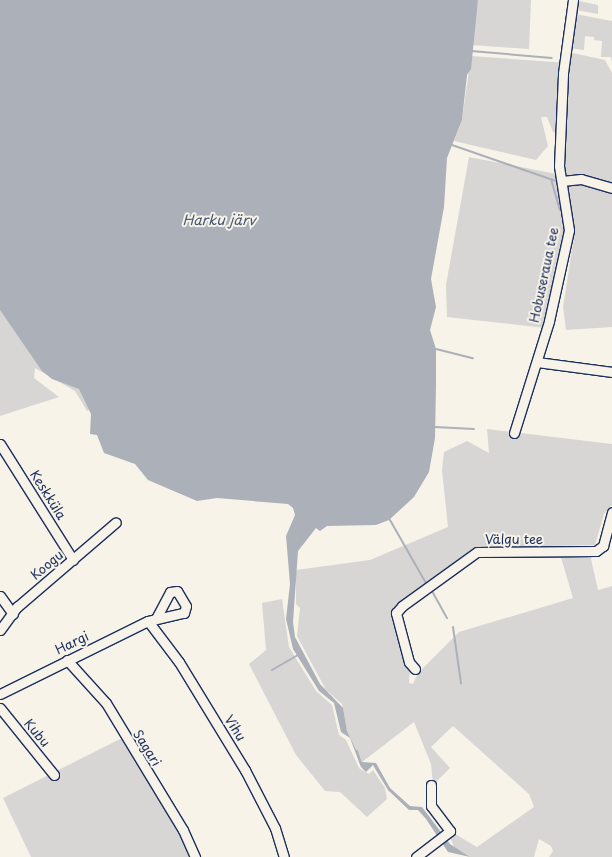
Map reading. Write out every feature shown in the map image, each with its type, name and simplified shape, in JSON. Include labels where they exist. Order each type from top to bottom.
[{"type":"street","name":"Hobuseraua tee","points":[[514,433],[538,362],[569,230],[559,166],[563,73],[573,0]]},
{"type":"street","points":[[562,181],[581,179],[612,188]]},
{"type":"street","points":[[538,362],[612,372]]},
{"type":"street","name":"Keskküla","points":[[0,444],[73,560]]},
{"type":"street","name":"Välgu tee","points":[[415,669],[409,662],[396,613],[402,606],[477,552],[596,551],[603,546],[612,512]]},
{"type":"street","name":"Koogu","points":[[0,630],[13,614],[116,522]]},
{"type":"street","points":[[0,596],[13,614]]},
{"type":"street","name":"Hargi","points":[[0,694],[67,660],[152,620]]},
{"type":"street","name":"Vihu","points":[[152,620],[245,770],[275,828],[284,857]]},
{"type":"street","name":"Sagari","points":[[67,660],[106,703],[183,830],[195,857]]},
{"type":"street","name":"Kubu","points":[[0,708],[54,775]]},
{"type":"street","points":[[416,857],[442,838],[450,827],[431,806],[431,785]]},
{"type":"shaded area","points":[[478,0],[531,0],[529,49],[471,45]]},
{"type":"shaded area","points":[[575,0],[598,5],[598,14],[576,10]]},
{"type":"shaded area","points":[[575,14],[612,21],[612,63],[611,57],[601,57],[602,41],[594,40],[594,37],[585,36],[584,50],[569,48]]},
{"type":"shaded area","points":[[568,52],[605,60],[612,73],[612,327],[566,330],[563,307],[574,237],[563,166],[564,136],[553,132],[547,117],[541,117],[548,146],[536,160],[454,141],[462,120],[471,56],[567,63]]},
{"type":"shaded area","points":[[469,157],[557,174],[567,230],[545,328],[447,317],[446,285]]},
{"type":"shaded area","points":[[4,306],[68,359],[92,409],[87,411],[75,391],[35,368],[34,378],[59,397],[0,416],[0,311]]},
{"type":"shaded area","points":[[487,429],[612,444],[612,505],[604,514],[595,545],[482,547],[464,556],[397,607],[410,669],[409,683],[413,684],[418,673],[459,632],[573,598],[560,554],[590,554],[598,590],[612,586],[612,857],[549,857],[553,851],[551,846],[539,839],[534,857],[470,857],[454,847],[450,837],[455,834],[477,847],[534,807],[529,794],[453,726],[431,747],[450,768],[433,785],[431,764],[414,722],[362,762],[347,731],[342,704],[326,690],[297,636],[300,608],[296,604],[296,570],[370,560],[448,527],[442,470],[444,452],[467,441],[489,453]]},
{"type":"shaded area","points":[[282,599],[289,647],[316,691],[332,705],[339,735],[346,740],[359,768],[369,774],[373,770],[385,788],[387,799],[367,817],[340,792],[325,791],[296,755],[249,664],[266,650],[262,603]]},
{"type":"shaded area","points":[[124,737],[192,857],[31,857],[3,798]]},
{"type":"water","name":"Harku järv","points":[[0,0],[478,0],[471,69],[467,75],[462,120],[447,158],[444,207],[431,279],[436,307],[430,330],[436,349],[436,385],[435,438],[429,472],[414,497],[389,520],[376,525],[327,526],[320,531],[316,528],[298,551],[293,622],[295,637],[320,684],[343,708],[347,731],[362,762],[376,763],[390,788],[410,806],[422,807],[450,844],[470,857],[448,852],[426,819],[418,810],[409,810],[389,791],[373,765],[366,772],[361,767],[350,738],[341,732],[334,703],[319,691],[293,649],[286,619],[290,584],[286,536],[295,515],[293,508],[288,504],[217,498],[197,501],[148,480],[135,464],[104,453],[97,435],[90,434],[91,414],[79,389],[52,379],[42,371],[0,310]]},
{"type":"waterway","points":[[471,51],[552,58]]},
{"type":"waterway","points":[[452,145],[556,181]]},
{"type":"waterway","points":[[551,179],[560,210]]},
{"type":"waterway","points":[[436,349],[473,358]]},
{"type":"waterway","points":[[435,427],[474,429]]},
{"type":"waterway","points":[[390,520],[426,583]]},
{"type":"waterway","points":[[432,591],[447,618]]},
{"type":"waterway","points":[[453,627],[461,683]]},
{"type":"waterway","points":[[272,670],[298,655]]},
{"type":"waterway","points":[[357,751],[361,764]]},
{"type":"waterway","points":[[376,768],[389,790]]}]
